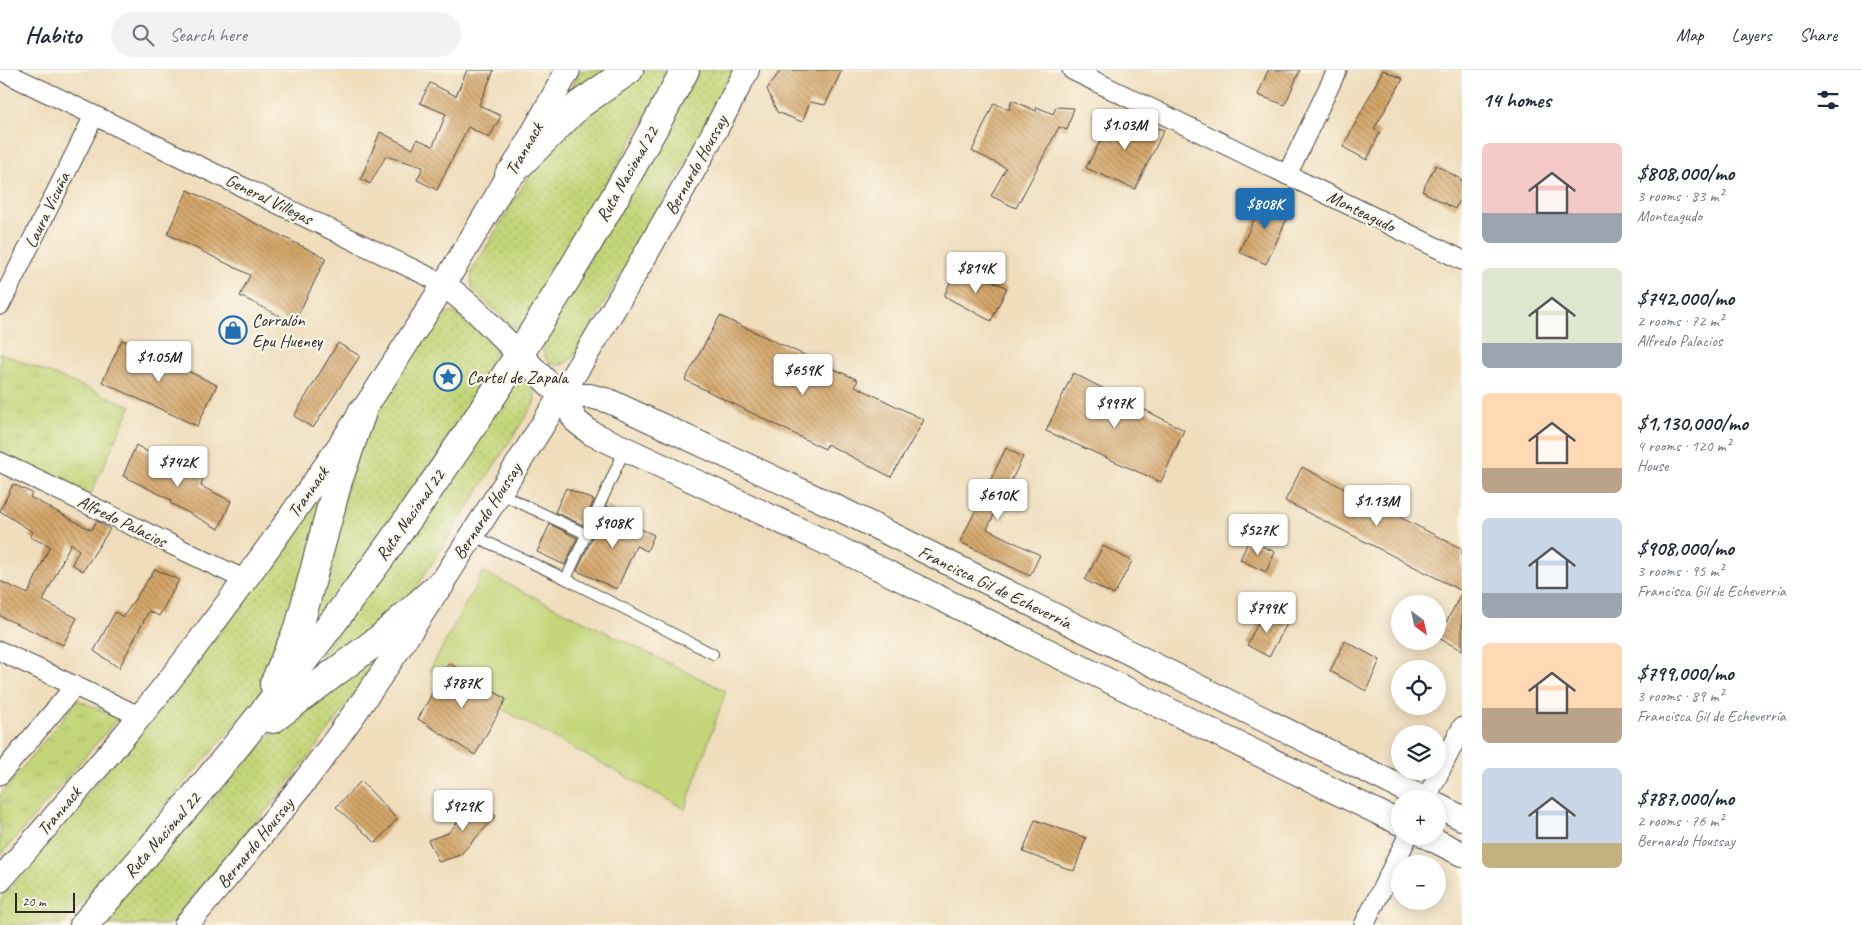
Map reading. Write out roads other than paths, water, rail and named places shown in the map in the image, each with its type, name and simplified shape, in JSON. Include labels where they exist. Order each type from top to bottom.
[{"type":"main road","points":[[509,175],[569,114],[629,70]]},
{"type":"main road","name":"Ruta Nacional 22","points":[[84,925],[256,724],[366,579],[537,329],[685,70]]},
{"type":"main road","points":[[256,724],[300,624],[338,481],[362,412]]},
{"type":"main road","points":[[204,787],[276,717],[382,637],[440,586]]},
{"type":"street","name":"General Villegas","points":[[0,70],[444,284],[475,310],[519,355]]},
{"type":"street","name":"Trannack","points":[[0,880],[140,716],[245,580],[324,470],[444,284],[509,175],[568,70]]},
{"type":"street","name":"Bernardo Houssay","points":[[186,925],[266,831],[305,781],[440,586],[560,396],[661,228],[747,70]]},
{"type":"street","name":"Monteagudo","points":[[1072,70],[1462,260]]},
{"type":"street","points":[[1287,175],[1337,70]]},
{"type":"street","name":"Laura Vicuña","points":[[0,305],[6,276],[94,116]]},
{"type":"street","name":"Francisca Gil de Echeverría","points":[[519,355],[560,396],[570,413],[583,428],[823,541],[1391,819]]},
{"type":"street","name":"Francisca Gil de Echeverría","points":[[560,396],[590,396],[609,401],[840,509],[1407,790]]},
{"type":"street","name":"Alfredo Palacios","points":[[0,462],[245,580]]},
{"type":"street","points":[[823,541],[840,509]]},
{"type":"street","points":[[0,651],[140,716]]},
{"type":"street","points":[[0,775],[74,686]]},
{"type":"street","points":[[1430,790],[1462,727]]},
{"type":"street","points":[[1446,810],[1462,818]]},
{"type":"street","points":[[1364,925],[1404,845]]},
{"type":"street","points":[[1444,845],[1462,854]]},
{"type":"lane","points":[[566,579],[625,449]]},
{"type":"lane","points":[[499,493],[586,534]]},
{"type":"lane","points":[[472,534],[566,579],[712,654]]},
{"type":"place","name":"Corralón Epu Hueney","points":[[233,330]]},
{"type":"place","name":"Cartel de Zapala","points":[[448,377]]}]
